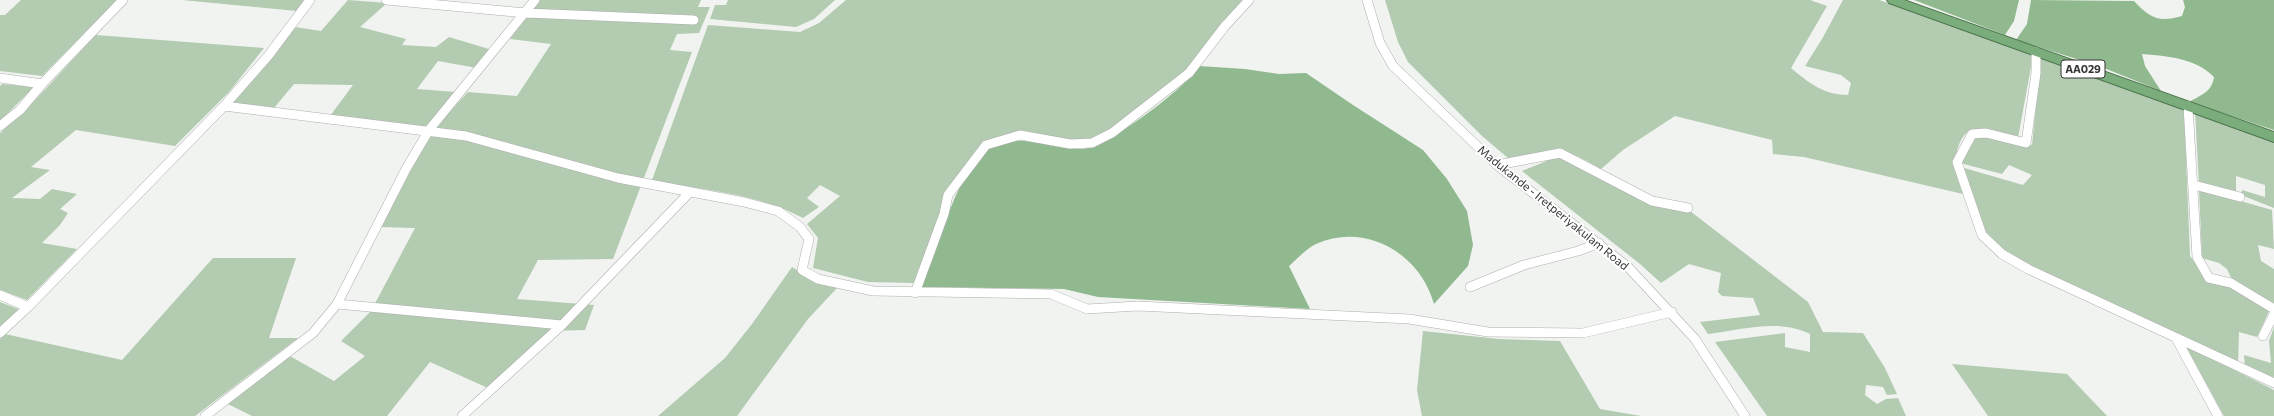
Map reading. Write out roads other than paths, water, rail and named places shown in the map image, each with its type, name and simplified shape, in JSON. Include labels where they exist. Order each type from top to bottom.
[{"type":"highway","name":"AA029","points":[[1893,0],[2274,137]]},
{"type":"street","points":[[0,126],[20,110],[42,84],[122,0]]},
{"type":"street","points":[[0,333],[28,307],[224,106],[268,56],[310,0]]},
{"type":"street","points":[[386,0],[526,13],[694,20]]},
{"type":"street","points":[[205,416],[313,333],[337,304],[406,169],[429,130],[526,13],[535,0]]},
{"type":"street","points":[[915,293],[944,214],[948,195],[986,144],[1020,135],[1070,144],[1092,143],[1112,133],[1189,73],[1225,26],[1249,0]]},
{"type":"street","name":"Madukande - Iretperiyakulam Road","points":[[1368,0],[1377,35],[1384,53],[1393,66],[1497,165],[1628,267],[1672,312],[1695,339],[1745,416]]},
{"type":"street","points":[[2036,52],[2036,73],[2026,142],[1986,133],[1972,134],[1957,162],[1982,235],[2002,254],[2028,269],[2274,383]]},
{"type":"street","points":[[0,78],[42,84]]},
{"type":"street","points":[[224,106],[429,130],[466,136],[618,178],[689,193],[744,202],[778,211],[800,226],[809,239],[802,270],[818,278],[873,291],[915,293],[1051,294],[1087,309],[1138,306],[1217,309],[1339,317],[1409,319],[1488,332],[1583,333],[1672,312]]},
{"type":"street","points":[[2188,106],[2194,185],[2196,257],[2209,278],[2232,283],[2274,309]]},
{"type":"street","points":[[1497,165],[1560,153],[1652,201],[1688,208]]},
{"type":"street","points":[[2194,185],[2240,197]]},
{"type":"street","points":[[462,416],[562,324],[689,193]]},
{"type":"street","points":[[1470,288],[1499,272],[1543,259],[1587,250],[1599,243]]},
{"type":"street","points":[[0,296],[28,307]]},
{"type":"street","points":[[337,304],[562,324]]},
{"type":"street","points":[[2263,336],[2274,314]]},
{"type":"street","points":[[2176,338],[2218,416]]}]
